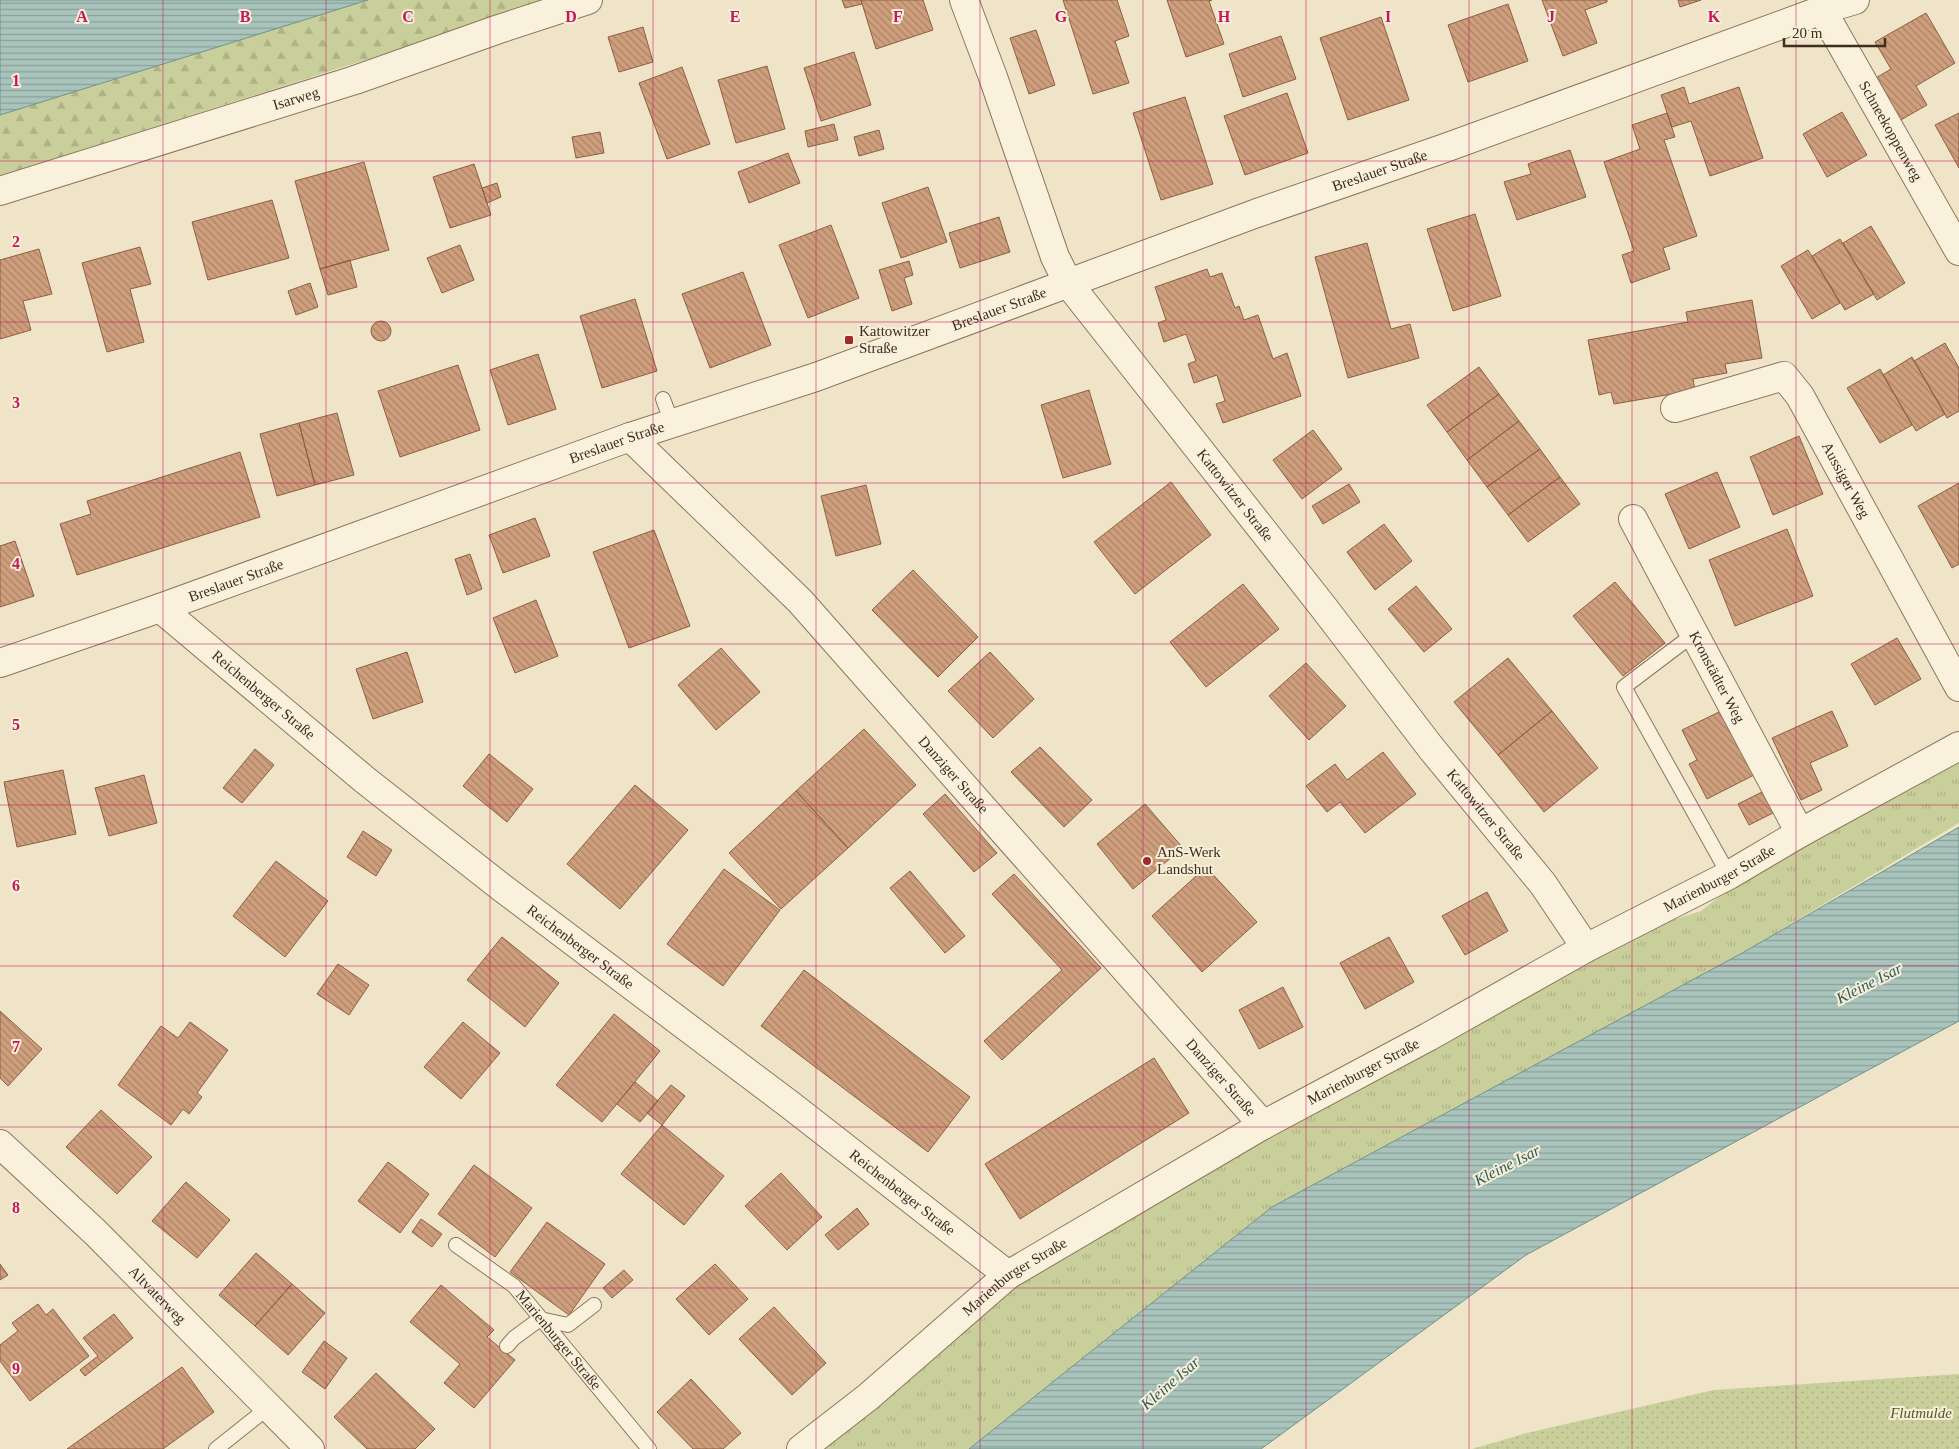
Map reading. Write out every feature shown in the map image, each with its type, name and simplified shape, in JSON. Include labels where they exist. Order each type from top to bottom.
[{"type":"street","name":"Isarweg","points":[[0,190],[346,83],[498,29],[588,0]]},
{"type":"street","name":"Kattowitzer Straße","points":[[964,0],[985,53],[1055,257],[1068,283],[1324,608],[1431,748],[1542,884],[1586,948]]},
{"type":"street","name":"Breslauer Straße","points":[[0,663],[160,608],[630,437],[668,411],[816,377],[1256,213],[1445,148],[1822,10],[1855,0]]},
{"type":"street","name":"Schneekoppenweg","points":[[1822,10],[1959,251]]},
{"type":"street","name":"Aussiger Weg","points":[[1674,408],[1784,376],[1800,396],[1959,687]]},
{"type":"street","name":"Danziger Straße","points":[[630,437],[800,601],[1263,1125]]},
{"type":"street","name":"Kronstädter Weg","points":[[1633,520],[1800,833]]},
{"type":"street","name":"Reichenberger Straße","points":[[160,608],[365,780],[493,881],[789,1104],[1008,1275]]},
{"type":"street","name":"Marienburger Straße","points":[[801,1449],[868,1397],[1008,1275],[1263,1125],[1428,1037],[1586,948],[1729,875],[1800,833],[1959,746]]},
{"type":"street","name":"Altvaterweg","points":[[0,1144],[96,1234],[310,1449]]},
{"type":"lane","points":[[1694,634],[1624,687],[1729,875]]},
{"type":"lane","name":"Marienburger Straße","points":[[456,1244],[514,1286],[649,1449]]},
{"type":"lane","points":[[508,1346],[514,1338],[540,1319],[568,1325],[594,1305]]},
{"type":"lane","points":[[216,1449],[269,1407]]},
{"type":"green space","points":[[368,0],[554,0],[0,176],[0,115]]},
{"type":"green space","points":[[1959,746],[1959,823],[1744,952],[1272,1207],[969,1449],[801,1449],[1008,1275],[1586,948],[1701,911],[1800,833]]},
{"type":"green space","name":"Flutmulde","points":[[1959,1374],[1959,1449],[1472,1449],[1527,1433],[1714,1390]]},
{"type":"water","points":[[0,0],[368,0],[0,115]]},
{"type":"water","name":"Kleine Isar","points":[[1959,827],[1959,1021],[1526,1255],[1261,1449],[969,1449],[1272,1207],[1744,952]]},
{"type":"building","points":[[842,0],[861,0],[862,4],[845,8]]},
{"type":"building","points":[[861,0],[923,0],[933,30],[876,49]]},
{"type":"building","points":[[1063,0],[1117,0],[1129,36],[1115,41],[1129,83],[1093,94]]},
{"type":"building","points":[[1167,0],[1212,0],[1209,1],[1224,44],[1186,57]]},
{"type":"building","points":[[1542,0],[1607,0],[1607,2],[1585,10],[1597,43],[1563,56]]},
{"type":"building","points":[[1678,0],[1701,0],[1680,7]]},
{"type":"building","points":[[1508,4],[1528,61],[1468,82],[1448,25]]},
{"type":"building","points":[[1926,13],[1955,63],[1916,86],[1927,105],[1899,121],[1874,79],[1891,69],[1875,42]]},
{"type":"building","points":[[1381,17],[1409,100],[1348,120],[1320,38]]},
{"type":"building","points":[[643,27],[653,62],[619,72],[608,37]]},
{"type":"building","points":[[1036,30],[1055,85],[1029,94],[1010,38]]},
{"type":"building","points":[[1281,36],[1296,79],[1243,97],[1229,54]]},
{"type":"building","points":[[854,52],[871,105],[821,121],[804,68]]},
{"type":"building","points":[[767,66],[785,129],[736,143],[718,80]]},
{"type":"building","points":[[682,67],[710,144],[667,159],[639,83]]},
{"type":"building","points":[[1684,87],[1689,104],[1739,87],[1763,158],[1710,176],[1691,121],[1672,127],[1661,95]]},
{"type":"building","points":[[1287,93],[1308,153],[1245,175],[1224,116]]},
{"type":"building","points":[[1185,97],[1213,184],[1161,200],[1133,113]]},
{"type":"building","points":[[1842,112],[1867,155],[1827,177],[1803,134]]},
{"type":"building","points":[[1667,113],[1675,137],[1664,140],[1697,236],[1663,248],[1670,269],[1631,283],[1622,255],[1634,251],[1604,162],[1640,149],[1632,125]]},
{"type":"building","points":[[1959,113],[1959,168],[1935,125]]},
{"type":"building","points":[[834,124],[838,140],[808,147],[805,131]]},
{"type":"building","points":[[879,130],[884,149],[859,156],[854,137]]},
{"type":"building","points":[[600,132],[604,153],[576,158],[572,137]]},
{"type":"building","points":[[1570,150],[1586,197],[1517,220],[1504,182],[1531,174],[1528,164]]},
{"type":"building","points":[[788,153],[800,183],[749,203],[738,172]]},
{"type":"building","points":[[364,162],[389,250],[320,269],[295,181]]},
{"type":"building","points":[[474,164],[491,215],[450,228],[433,177]]},
{"type":"building","points":[[497,183],[501,197],[487,203],[482,188]]},
{"type":"building","points":[[928,187],[947,242],[901,258],[882,203]]},
{"type":"building","points":[[272,200],[289,258],[208,280],[192,222]]},
{"type":"building","points":[[1475,214],[1501,296],[1453,311],[1427,229]]},
{"type":"building","points":[[999,217],[1010,252],[960,268],[949,233]]},
{"type":"building","points":[[831,225],[859,298],[808,318],[779,245]]},
{"type":"building","points":[[1871,226],[1905,283],[1877,300],[1843,243]]},
{"type":"building","points":[[1840,239],[1874,294],[1845,310],[1812,256]]},
{"type":"building","points":[[1367,243],[1391,329],[1410,324],[1419,358],[1348,378],[1315,257]]},
{"type":"building","points":[[460,245],[474,280],[442,293],[427,258]]},
{"type":"building","points":[[140,247],[151,284],[130,289],[144,342],[107,352],[82,263]]},
{"type":"building","points":[[39,249],[52,294],[23,301],[31,330],[0,339],[0,260]]},
{"type":"building","points":[[1808,250],[1840,303],[1812,319],[1781,266]]},
{"type":"building","points":[[350,260],[357,287],[328,295],[320,269]]},
{"type":"building","points":[[909,261],[913,275],[904,278],[912,304],[892,311],[879,270]]},
{"type":"building","points":[[1207,269],[1210,277],[1222,273],[1235,308],[1239,306],[1244,320],[1258,315],[1273,359],[1287,353],[1301,396],[1223,423],[1216,404],[1225,401],[1217,375],[1194,383],[1188,364],[1196,361],[1186,334],[1164,342],[1158,323],[1166,320],[1155,287]]},
{"type":"building","points":[[743,272],[771,345],[710,368],[682,294]]},
{"type":"building","points":[[310,283],[318,307],[296,315],[288,291]]},
{"type":"building","points":[[635,299],[657,371],[602,388],[580,316]]},
{"type":"building","points":[[1752,300],[1762,358],[1725,364],[1727,373],[1693,379],[1695,390],[1614,404],[1611,392],[1599,395],[1588,340],[1688,322],[1686,312]]},
{"type":"building","points":[[377,321],[385,321],[391,327],[391,335],[385,341],[377,341],[371,335],[371,327]]},
{"type":"building","points":[[1945,343],[1959,368],[1959,411],[1947,418],[1914,361]]},
{"type":"building","points":[[538,354],[556,409],[508,425],[490,370]]},
{"type":"building","points":[[1912,357],[1945,414],[1916,431],[1883,375]]},
{"type":"building","points":[[458,365],[480,430],[400,457],[378,391]]},
{"type":"building","points":[[1479,367],[1499,394],[1447,432],[1427,405]]},
{"type":"building","points":[[1880,369],[1912,425],[1880,443],[1847,388]]},
{"type":"building","points":[[1089,390],[1111,464],[1063,478],[1041,405]]},
{"type":"building","points":[[1499,394],[1519,421],[1467,460],[1447,432]]},
{"type":"building","points":[[337,413],[354,475],[315,485],[299,423]]},
{"type":"building","points":[[1519,421],[1540,449],[1487,487],[1467,460]]},
{"type":"building","points":[[299,423],[315,485],[277,496],[260,434]]},
{"type":"building","points":[[1313,430],[1342,469],[1302,499],[1273,460]]},
{"type":"building","points":[[1799,436],[1823,494],[1773,515],[1750,457]]},
{"type":"building","points":[[1540,449],[1560,477],[1508,515],[1487,487]]},
{"type":"building","points":[[240,452],[260,517],[77,575],[60,524],[91,514],[87,501]]},
{"type":"building","points":[[1717,472],[1740,527],[1689,549],[1665,494]]},
{"type":"building","points":[[1560,477],[1580,504],[1528,542],[1508,515]]},
{"type":"building","points":[[1171,482],[1211,535],[1135,594],[1094,542]]},
{"type":"building","points":[[1959,483],[1959,564],[1952,568],[1918,506]]},
{"type":"building","points":[[1349,484],[1360,502],[1323,524],[1312,506]]},
{"type":"building","points":[[866,485],[881,544],[836,556],[821,496]]},
{"type":"building","points":[[535,518],[550,556],[503,573],[489,535]]},
{"type":"building","points":[[1384,524],[1412,561],[1375,590],[1347,552]]},
{"type":"building","points":[[1787,529],[1813,596],[1735,626],[1709,560]]},
{"type":"building","points":[[654,530],[690,626],[629,648],[593,552]]},
{"type":"building","points":[[15,541],[34,596],[0,607],[0,546]]},
{"type":"building","points":[[470,554],[482,589],[467,595],[455,559]]},
{"type":"building","points":[[913,570],[978,637],[938,677],[872,610]]},
{"type":"building","points":[[1615,582],[1665,643],[1623,676],[1573,616]]},
{"type":"building","points":[[1243,584],[1279,629],[1206,687],[1170,642]]},
{"type":"building","points":[[1416,586],[1452,629],[1424,652],[1388,609]]},
{"type":"building","points":[[536,600],[558,656],[515,673],[493,618]]},
{"type":"building","points":[[1897,638],[1921,679],[1875,705],[1851,664]]},
{"type":"building","points":[[721,648],[760,692],[716,730],[678,685]]},
{"type":"building","points":[[407,652],[423,702],[373,719],[356,669]]},
{"type":"building","points":[[990,652],[1034,699],[993,738],[948,691]]},
{"type":"building","points":[[1508,658],[1552,711],[1498,755],[1454,702]]},
{"type":"building","points":[[1306,663],[1346,706],[1309,740],[1269,696]]},
{"type":"building","points":[[1552,711],[1598,768],[1544,812],[1498,755]]},
{"type":"building","points":[[1721,711],[1754,775],[1707,799],[1689,764],[1697,760],[1682,730]]},
{"type":"building","points":[[1832,711],[1848,746],[1810,763],[1822,790],[1801,800],[1772,738]]},
{"type":"building","points":[[864,729],[916,785],[848,848],[796,791]]},
{"type":"building","points":[[1040,747],[1092,800],[1064,827],[1011,772]]},
{"type":"building","points":[[255,749],[274,765],[242,803],[223,788]]},
{"type":"building","points":[[1383,752],[1416,794],[1365,833],[1340,802],[1327,812],[1306,786],[1335,764],[1347,780]]},
{"type":"building","points":[[489,754],[533,789],[507,822],[463,786]]},
{"type":"building","points":[[63,770],[76,834],[17,847],[4,782]]},
{"type":"building","points":[[144,775],[157,823],[109,836],[95,788]]},
{"type":"building","points":[[635,785],[688,830],[620,909],[567,864]]},
{"type":"building","points":[[1766,790],[1777,811],[1749,825],[1738,804]]},
{"type":"building","points":[[796,791],[848,848],[781,909],[729,853]]},
{"type":"building","points":[[945,794],[997,853],[974,872],[923,814]]},
{"type":"building","points":[[1145,804],[1183,848],[1133,889],[1097,844]]},
{"type":"building","points":[[363,831],[392,850],[376,876],[347,857]]},
{"type":"building","points":[[276,861],[328,901],[285,957],[233,916]]},
{"type":"building","points":[[1206,867],[1257,922],[1202,972],[1152,916]]},
{"type":"building","points":[[724,869],[780,910],[723,986],[667,944]]},
{"type":"building","points":[[910,871],[965,936],[945,953],[890,888]]},
{"type":"building","points":[[1014,874],[1101,968],[1002,1060],[984,1041],[1062,970],[992,894]]},
{"type":"building","points":[[1487,892],[1508,931],[1465,955],[1442,916]]},
{"type":"building","points":[[502,937],[559,983],[525,1027],[467,980]]},
{"type":"building","points":[[1389,937],[1414,982],[1365,1009],[1340,963]]},
{"type":"building","points":[[338,964],[369,985],[349,1015],[317,994]]},
{"type":"building","points":[[804,970],[970,1097],[928,1152],[761,1026]]},
{"type":"building","points":[[1283,987],[1303,1027],[1259,1049],[1239,1010]]},
{"type":"building","points":[[0,1011],[42,1049],[8,1086],[0,1078]]},
{"type":"building","points":[[614,1014],[660,1051],[602,1122],[556,1085]]},
{"type":"building","points":[[190,1022],[228,1050],[197,1093],[202,1097],[189,1114],[183,1109],[171,1125],[118,1085],[161,1026],[178,1038]]},
{"type":"building","points":[[463,1022],[500,1053],[461,1099],[424,1067]]},
{"type":"building","points":[[1154,1058],[1189,1113],[1020,1219],[985,1164]]},
{"type":"building","points":[[635,1082],[658,1101],[640,1122],[617,1104]]},
{"type":"building","points":[[671,1085],[685,1096],[662,1125],[647,1113]]},
{"type":"building","points":[[101,1110],[152,1157],[117,1194],[66,1147]]},
{"type":"building","points":[[662,1125],[724,1176],[684,1225],[621,1174]]},
{"type":"building","points":[[388,1162],[429,1194],[400,1233],[358,1201]]},
{"type":"building","points":[[474,1165],[532,1208],[495,1257],[438,1214]]},
{"type":"building","points":[[781,1173],[822,1217],[787,1250],[745,1206]]},
{"type":"building","points":[[186,1182],[230,1220],[197,1258],[152,1221]]},
{"type":"building","points":[[857,1208],[869,1224],[838,1250],[825,1235]]},
{"type":"building","points":[[421,1219],[442,1234],[432,1247],[412,1232]]},
{"type":"building","points":[[547,1222],[605,1264],[569,1315],[510,1272]]},
{"type":"building","points":[[256,1253],[292,1284],[255,1326],[219,1295]]},
{"type":"building","points":[[0,1264],[8,1275],[0,1280]]},
{"type":"building","points":[[715,1264],[748,1299],[709,1335],[676,1299]]},
{"type":"building","points":[[624,1270],[633,1280],[612,1298],[603,1288]]},
{"type":"building","points":[[292,1284],[325,1313],[288,1355],[255,1326]]},
{"type":"building","points":[[441,1285],[494,1330],[487,1337],[515,1360],[474,1408],[444,1383],[460,1364],[410,1322]]},
{"type":"building","points":[[38,1304],[46,1315],[53,1309],[89,1356],[30,1401],[0,1361],[0,1345],[18,1331],[12,1323]]},
{"type":"building","points":[[774,1307],[826,1363],[792,1395],[739,1339]]},
{"type":"building","points":[[114,1314],[133,1338],[85,1376],[80,1370],[98,1356],[83,1338]]},
{"type":"building","points":[[324,1341],[347,1358],[325,1389],[302,1372]]},
{"type":"building","points":[[182,1367],[214,1412],[163,1449],[67,1449]]},
{"type":"building","points":[[376,1373],[435,1429],[415,1449],[367,1449],[334,1417]]},
{"type":"building","points":[[691,1379],[741,1433],[723,1449],[693,1449],[657,1412]]},
{"type":"place","name":"Kattowitzer Straße","points":[[849,340]]},
{"type":"place","name":"AnS-Werk Landshut","points":[[1147,861]]}]
